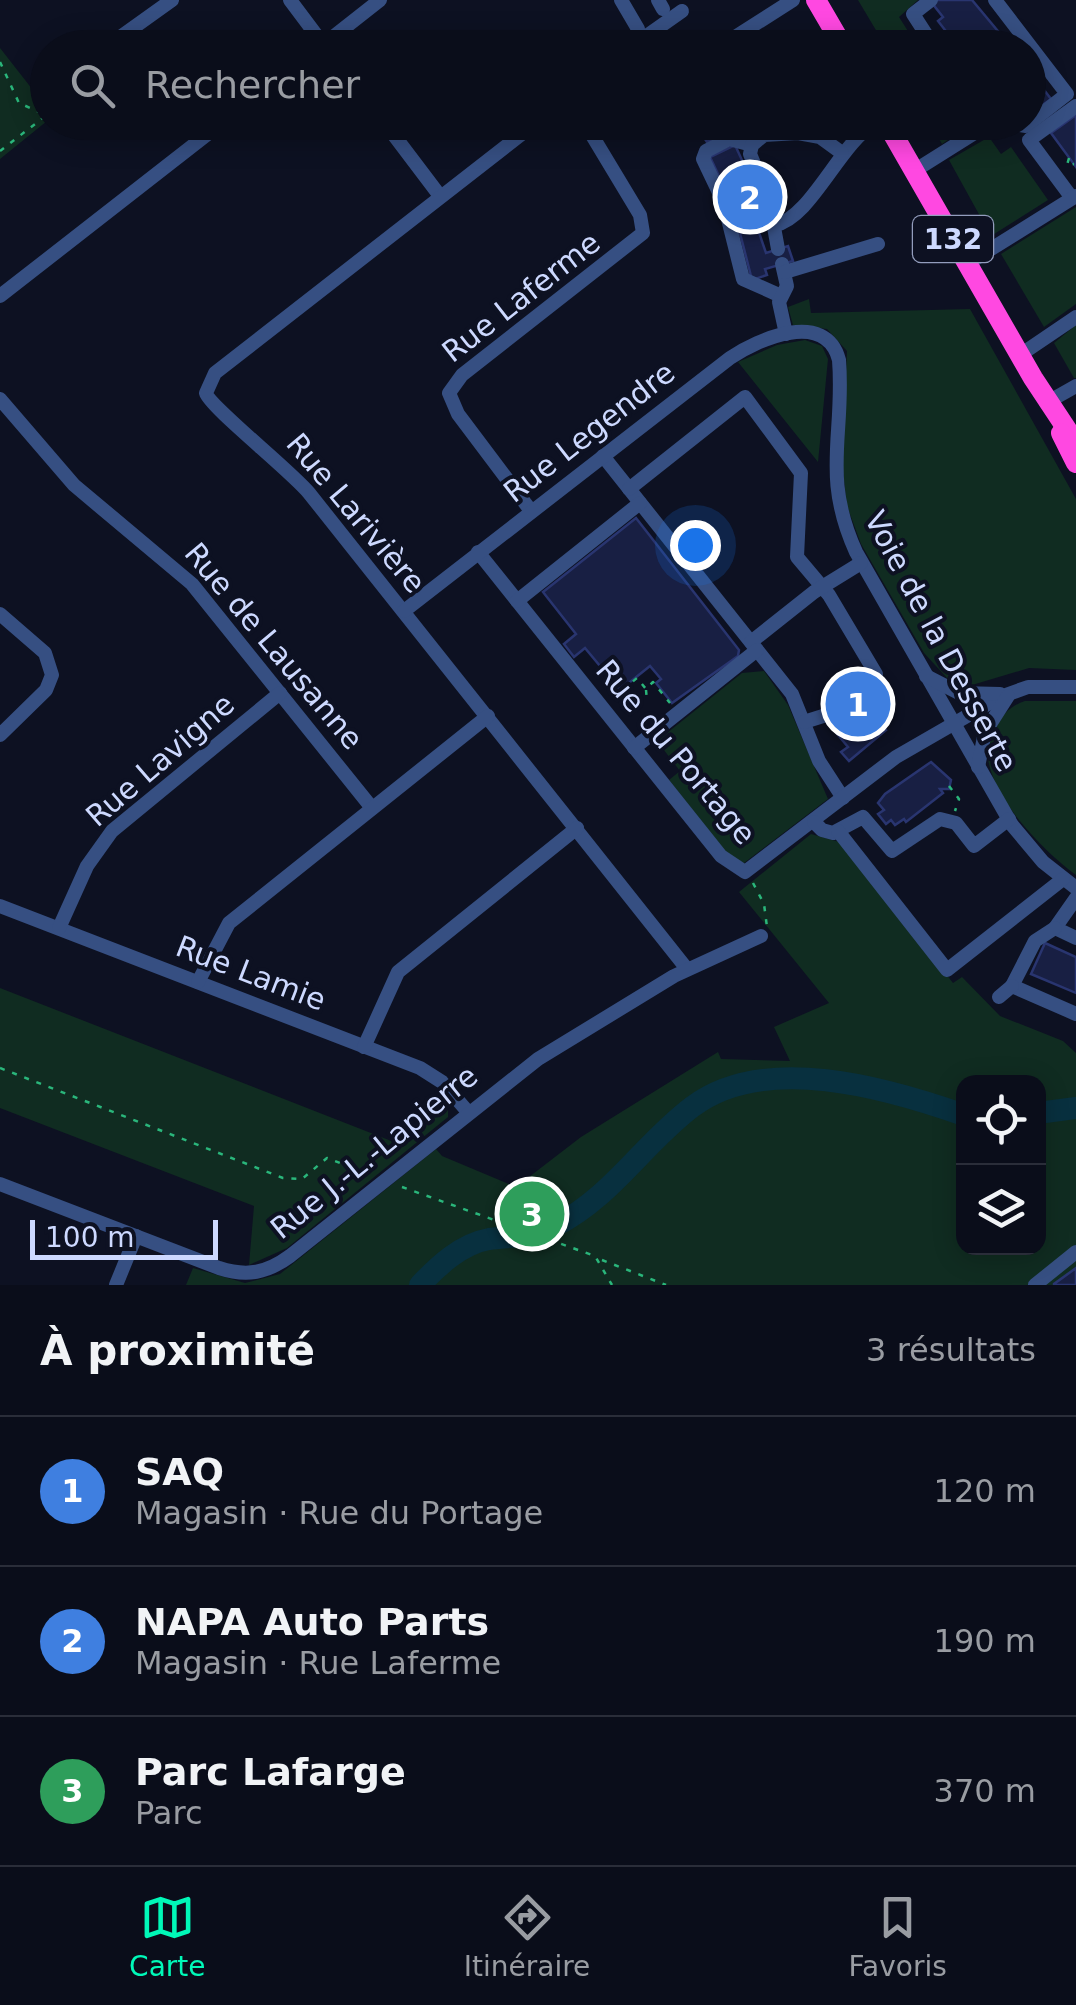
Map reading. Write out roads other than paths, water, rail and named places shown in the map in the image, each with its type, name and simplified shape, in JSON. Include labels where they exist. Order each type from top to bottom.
[{"type":"highway","points":[[816,0],[834,30]]},
{"type":"highway","name":"132","points":[[896,140],[1047,402],[1076,463]]},
{"type":"highway","name":"132","points":[[1047,402],[1076,443]]},
{"type":"street","points":[[130,30],[172,0]]},
{"type":"street","points":[[290,0],[312,30]]},
{"type":"street","points":[[343,30],[380,0]]},
{"type":"street","points":[[621,0],[638,28]]},
{"type":"street","points":[[746,30],[792,0]]},
{"type":"street","points":[[923,30],[913,14],[932,0]]},
{"type":"street","points":[[995,0],[1018,30]]},
{"type":"street","points":[[655,30],[682,11]]},
{"type":"street","points":[[1046,67],[1067,94],[1046,114]]},
{"type":"street","points":[[1046,122],[1076,106]]},
{"type":"street","points":[[0,296],[200,140]]},
{"type":"street","points":[[398,140],[440,196]]},
{"type":"street","name":"Rue Larivière","points":[[513,140],[215,372],[206,393],[213,407],[264,446],[299,481],[687,969]]},
{"type":"street","name":"Rue Laferme","points":[[531,511],[458,414],[449,394],[462,376],[643,233],[640,216],[595,140]]},
{"type":"street","points":[[727,140],[706,151],[703,158],[724,203],[743,279],[780,296]]},
{"type":"street","points":[[730,140],[747,156],[776,225],[787,286],[780,296],[786,334]]},
{"type":"street","points":[[747,156],[760,140]]},
{"type":"street","points":[[824,140],[842,154]]},
{"type":"street","points":[[776,225],[798,214],[857,140]]},
{"type":"street","points":[[914,171],[963,140]]},
{"type":"street","points":[[967,264],[1074,196],[1030,140]]},
{"type":"street","points":[[782,262],[878,244]]},
{"type":"street","points":[[1020,355],[1076,316]]},
{"type":"street","name":"Rue Legendre","points":[[404,610],[730,358],[758,342],[786,334],[822,336]]},
{"type":"street","name":"Voie de la Desserte","points":[[822,336],[832,343],[839,360],[833,456],[837,496],[862,563],[1008,819],[1026,844],[1069,883]]},
{"type":"street","points":[[1047,402],[1076,386]]},
{"type":"street","points":[[630,489],[744,397],[801,473],[797,557],[821,587],[876,674],[823,716],[804,722]]},
{"type":"street","name":"Rue de Lausanne","points":[[0,399],[74,485],[187,578],[372,808]]},
{"type":"street","points":[[603,456],[792,694],[818,761],[843,798]]},
{"type":"street","points":[[517,601],[640,503]]},
{"type":"street","name":"Rue du Portage","points":[[478,552],[721,856],[737,869],[751,871],[884,765],[953,724],[1011,693],[1035,686],[1076,687]]},
{"type":"street","points":[[634,748],[821,587],[862,563]]},
{"type":"street","points":[[0,614],[45,653],[52,674],[46,690],[0,735]]},
{"type":"street","name":"Rue du Portage","points":[[925,675],[960,693],[1011,693]]},
{"type":"street","name":"Rue Lavigne","points":[[59,928],[87,866],[112,832],[280,693]]},
{"type":"street","points":[[978,768],[988,727],[1011,693]]},
{"type":"street","points":[[198,982],[229,924],[488,716]]},
{"type":"street","points":[[814,822],[826,833],[838,831],[863,816],[892,851],[946,818],[974,846],[1008,819]]},
{"type":"street","points":[[364,1047],[380,1003],[398,972],[578,828]]},
{"type":"street","points":[[838,831],[947,970],[1069,883]]},
{"type":"street","points":[[1000,997],[1012,986],[1035,941],[1055,928],[1076,898]]},
{"type":"street","name":"Rue Lamie","points":[[0,906],[432,1074],[468,1112]]},
{"type":"street","points":[[1055,928],[1076,938]]},
{"type":"street","name":"Rue J.-L.-Lapierre","points":[[0,1184],[230,1272],[266,1270],[290,1256],[468,1112],[572,1036],[687,969],[760,936]]},
{"type":"street","points":[[1012,986],[1076,1014]]},
{"type":"street","points":[[116,1285],[136,1236]]},
{"type":"street","points":[[1035,1285],[1076,1252]]},
{"type":"waterway","points":[[420,1285],[442,1263],[469,1246],[540,1232],[575,1214],[674,1122],[721,1090],[754,1081],[826,1080],[899,1095],[956,1113]]},
{"type":"waterway","points":[[1046,1112],[1076,1108]]},
{"type":"place","name":"NAPA Auto Parts","points":[[750,197]]},
{"type":"place","name":"SAQ","points":[[858,704]]},
{"type":"place","name":"Parc Lafarge","points":[[532,1214]]}]
